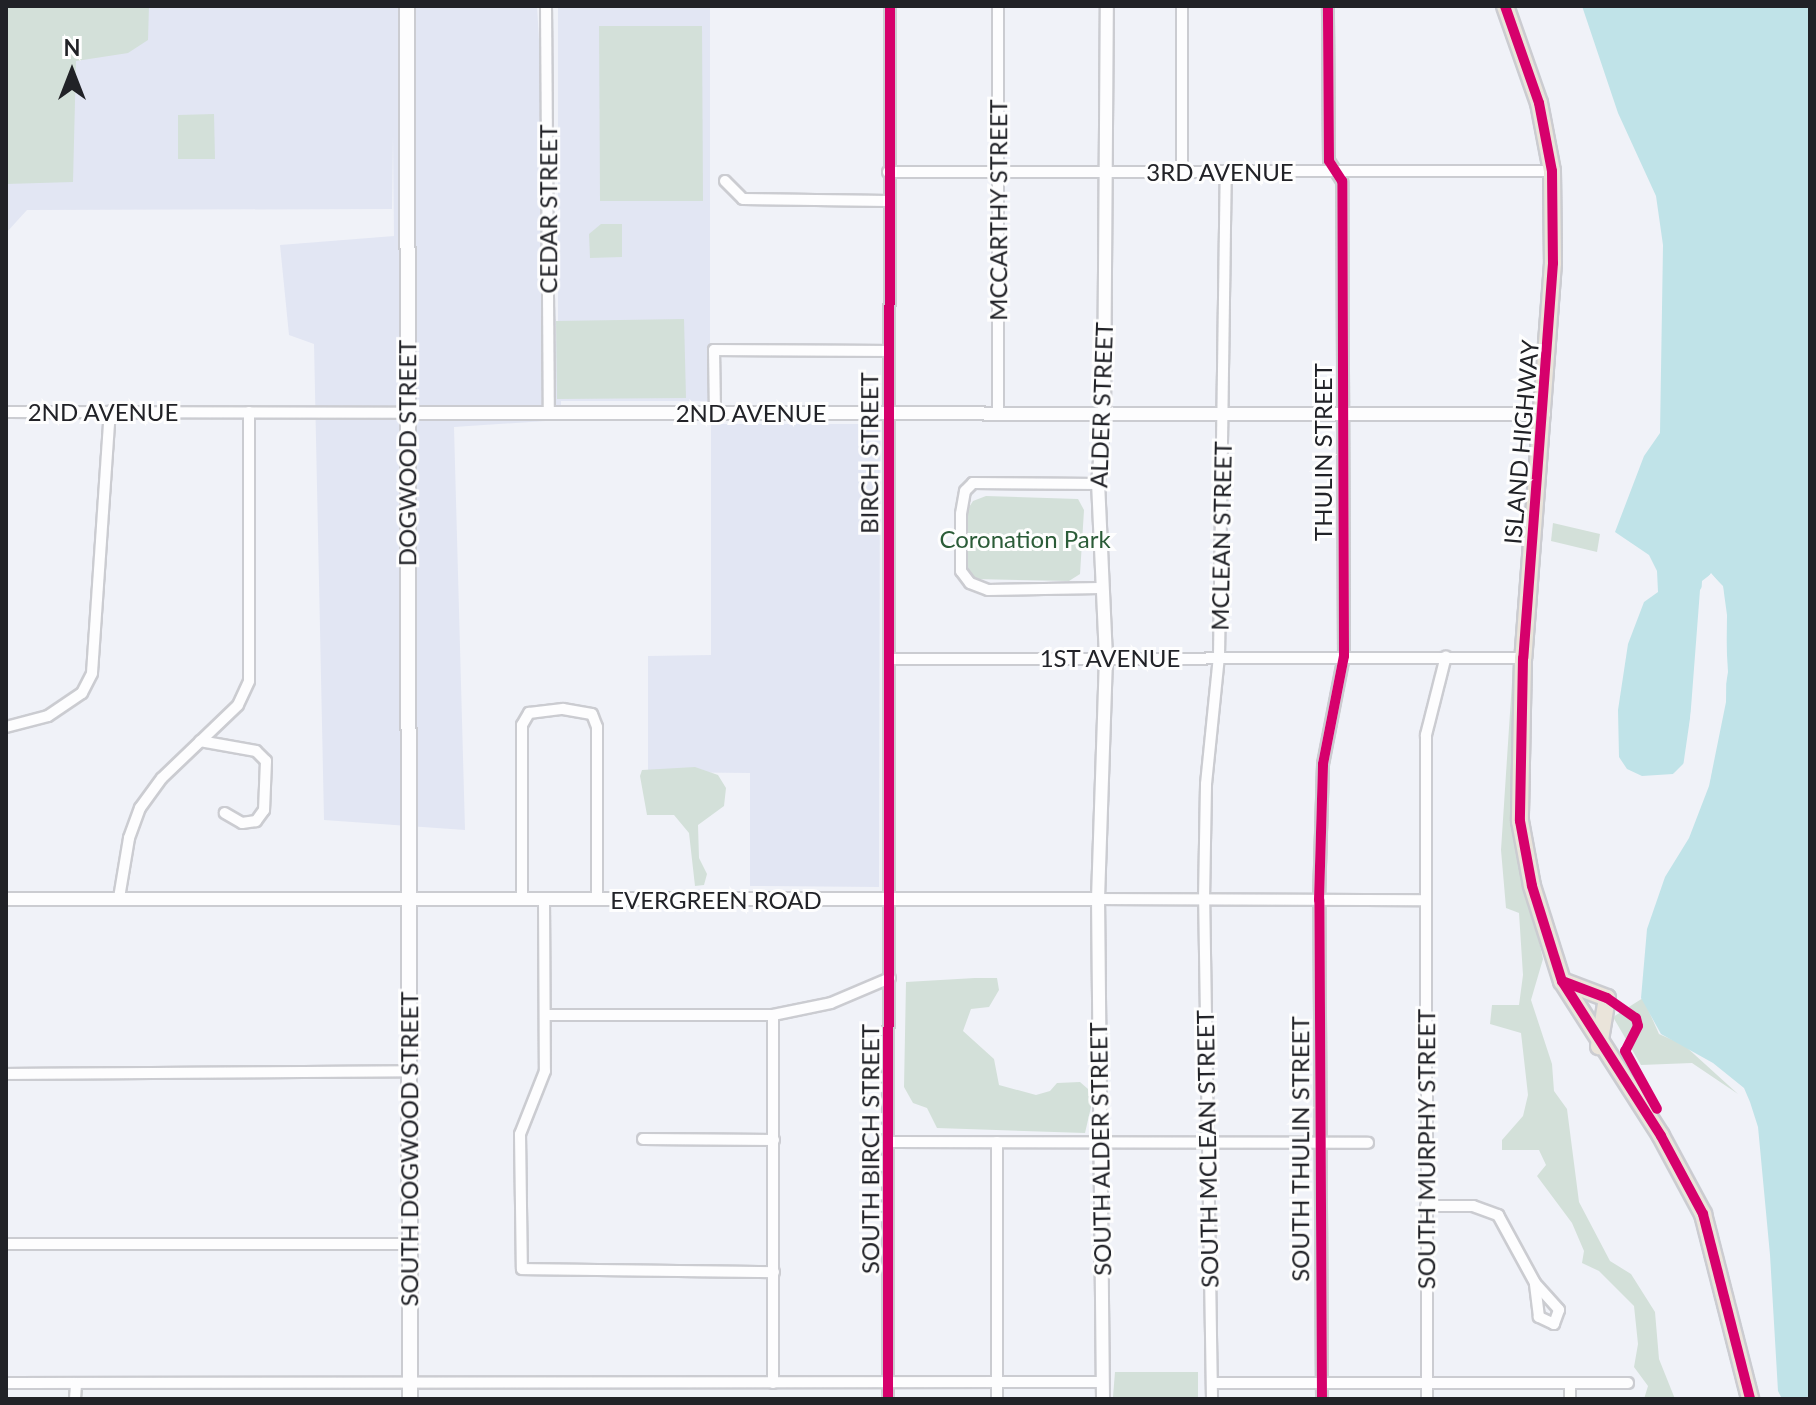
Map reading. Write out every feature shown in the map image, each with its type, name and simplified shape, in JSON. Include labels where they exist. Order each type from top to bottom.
[{"type":"main road","name":"DOGWOOD STREET","points":[[407,6],[407,899]]},
{"type":"main road","name":"ISLAND HIGHWAY","points":[[1505,6],[1539,103],[1552,171],[1553,263],[1544,414],[1523,658],[1520,821],[1532,886],[1562,981],[1599,1046],[1661,1136],[1703,1214],[1750,1399]]},
{"type":"main road","name":"SOUTH DOGWOOD STREET","points":[[407,899],[411,1071],[410,1399]]},
{"type":"main road","points":[[1562,981],[1607,998],[1599,1046]]},
{"type":"street","name":"CEDAR STREET","points":[[546,6],[549,412]]},
{"type":"street","name":"BIRCH STREET","points":[[890,6],[890,900]]},
{"type":"street","name":"MCCARTHY STREET","points":[[998,6],[998,413]]},
{"type":"street","name":"ALDER STREET","points":[[1098,899],[1106,658],[1100,588],[1098,484],[1104,413],[1107,6]]},
{"type":"street","points":[[1182,6],[1182,172]]},
{"type":"street","name":"THULIN STREET","points":[[1319,900],[1323,764],[1344,656],[1342,181],[1329,161],[1328,6]]},
{"type":"street","name":"3RD AVENUE","points":[[888,172],[1552,171]]},
{"type":"street","name":"MCLEAN STREET","points":[[1204,900],[1206,784],[1219,657],[1226,172]]},
{"type":"street","points":[[725,181],[743,199],[888,201]]},
{"type":"street","points":[[715,413],[714,350],[889,351]]},
{"type":"street","name":"2ND AVENUE","points":[[6,412],[1544,414]]},
{"type":"street","points":[[6,727],[48,716],[82,693],[92,673],[110,412]]},
{"type":"street","points":[[119,898],[140,808],[200,741],[238,705],[249,681],[249,412]]},
{"type":"street","points":[[1098,484],[973,483],[965,491],[961,514],[961,571],[970,583],[988,590],[1100,588]]},
{"type":"street","name":"SOUTH MURPHY STREET","points":[[1427,1399],[1426,735],[1446,656]]},
{"type":"street","name":"1ST AVENUE","points":[[890,659],[1523,658]]},
{"type":"street","points":[[522,899],[522,725],[529,713],[540,709],[571,709],[592,714],[597,727],[597,900]]},
{"type":"street","points":[[200,741],[256,751],[266,761],[264,810],[256,821],[242,823],[225,813]]},
{"type":"street","name":"EVERGREEN ROAD","points":[[6,899],[1426,900]]},
{"type":"street","points":[[544,899],[545,1071],[520,1134],[522,1269],[774,1272]]},
{"type":"street","name":"SOUTH ALDER STREET","points":[[1098,899],[1103,1399]]},
{"type":"street","name":"SOUTH BIRCH STREET","points":[[888,1399],[890,900]]},
{"type":"street","name":"SOUTH MCLEAN STREET","points":[[1204,900],[1205,1142],[1212,1399]]},
{"type":"street","name":"SOUTH THULIN STREET","points":[[1319,900],[1322,1399]]},
{"type":"street","points":[[545,1015],[773,1015],[831,1003],[890,978]]},
{"type":"street","points":[[773,1015],[773,1383]]},
{"type":"street","points":[[6,1074],[411,1071]]},
{"type":"street","points":[[643,1139],[774,1140]]},
{"type":"street","points":[[891,1142],[1368,1143]]},
{"type":"street","points":[[997,1142],[997,1399]]},
{"type":"street","points":[[1426,1206],[1490,1209],[1498,1215],[1535,1283]]},
{"type":"street","points":[[6,1244],[410,1244]]},
{"type":"street","points":[[6,1383],[1103,1382]]},
{"type":"street","points":[[75,1399],[76,1383]]},
{"type":"street","points":[[1212,1383],[1628,1383]]},
{"type":"street","points":[[1570,1383],[1570,1399]]},
{"type":"shaded area","points":[[6,6],[537,6],[558,357],[558,6],[710,6],[710,401],[561,401],[561,420],[454,427],[465,830],[324,820],[314,344],[289,335],[280,245],[394,236],[393,135],[392,209],[27,210],[6,233]]},
{"type":"shaded area","points":[[711,424],[880,424],[879,887],[750,886],[750,773],[648,772],[648,656],[711,655]]},
{"type":"green space","points":[[6,6],[149,6],[148,40],[128,53],[76,61],[73,182],[6,184]]},
{"type":"green space","points":[[599,26],[702,26],[703,201],[600,201]]},
{"type":"green space","points":[[214,114],[215,159],[178,159],[178,115]]},
{"type":"green space","points":[[601,224],[622,224],[622,257],[590,258],[589,234]]},
{"type":"green space","points":[[684,319],[686,398],[557,399],[556,321]]},
{"type":"green space","name":"Coronation Park","points":[[986,496],[1078,499],[1084,510],[1080,574],[1069,581],[974,579],[967,568],[966,512],[973,501]]},
{"type":"green space","points":[[1553,523],[1600,534],[1597,552],[1551,541]]},
{"type":"green space","points":[[1513,667],[1534,919],[1543,959],[1531,1000],[1552,1064],[1554,1091],[1567,1109],[1579,1202],[1610,1261],[1631,1274],[1655,1312],[1659,1359],[1675,1399],[1644,1399],[1648,1386],[1634,1367],[1638,1344],[1634,1306],[1599,1271],[1582,1263],[1584,1251],[1572,1223],[1537,1176],[1546,1165],[1539,1150],[1502,1150],[1502,1140],[1523,1116],[1528,1095],[1521,1033],[1490,1024],[1492,1005],[1519,1005],[1523,975],[1519,913],[1506,908],[1501,850]]},
{"type":"green space","points":[[695,767],[718,775],[726,788],[724,806],[698,825],[699,858],[707,874],[704,885],[695,886],[689,833],[674,815],[647,815],[640,776],[642,770]]},
{"type":"green space","points":[[997,978],[999,990],[989,1007],[971,1009],[963,1031],[994,1059],[999,1085],[1036,1095],[1050,1091],[1057,1083],[1080,1082],[1088,1089],[1091,1107],[1085,1133],[937,1128],[927,1108],[913,1103],[904,1087],[906,982]]},
{"type":"green space","points":[[1643,998],[1659,1034],[1684,1045],[1738,1094],[1692,1063],[1641,1065],[1613,1017]]},
{"type":"green space","points":[[1115,1372],[1198,1372],[1198,1397],[1113,1397]]},
{"type":"water","points":[[1582,6],[1810,6],[1810,1399],[1782,1399],[1778,1391],[1758,1127],[1750,1102],[1744,1088],[1713,1063],[1661,1034],[1641,998],[1647,929],[1665,877],[1689,838],[1709,786],[1726,702],[1727,615],[1723,586],[1711,574],[1702,581],[1697,670],[1683,767],[1673,774],[1642,776],[1627,769],[1619,757],[1618,710],[1628,644],[1644,602],[1658,592],[1657,571],[1649,555],[1615,532],[1644,456],[1660,433],[1663,245],[1656,196],[1618,113]]},
{"type":"pier","points":[[1711,573],[1723,587],[1728,672],[1709,786],[1724,672],[1719,588],[1710,578],[1704,590],[1691,761],[1686,771],[1673,774],[1687,760],[1700,590]]},
{"type":"cycle path","points":[[888,1399],[890,6]]},
{"type":"cycle path","points":[[1322,1399],[1319,900],[1323,764],[1344,656],[1342,181],[1329,161],[1328,6]]},
{"type":"cycle path","points":[[1505,6],[1539,103],[1552,171],[1553,263],[1523,658],[1520,821],[1532,886],[1562,981],[1661,1136],[1703,1214],[1750,1399]]},
{"type":"cycle path","points":[[1562,981],[1607,998],[1636,1018],[1638,1026],[1625,1051],[1657,1109]]}]
